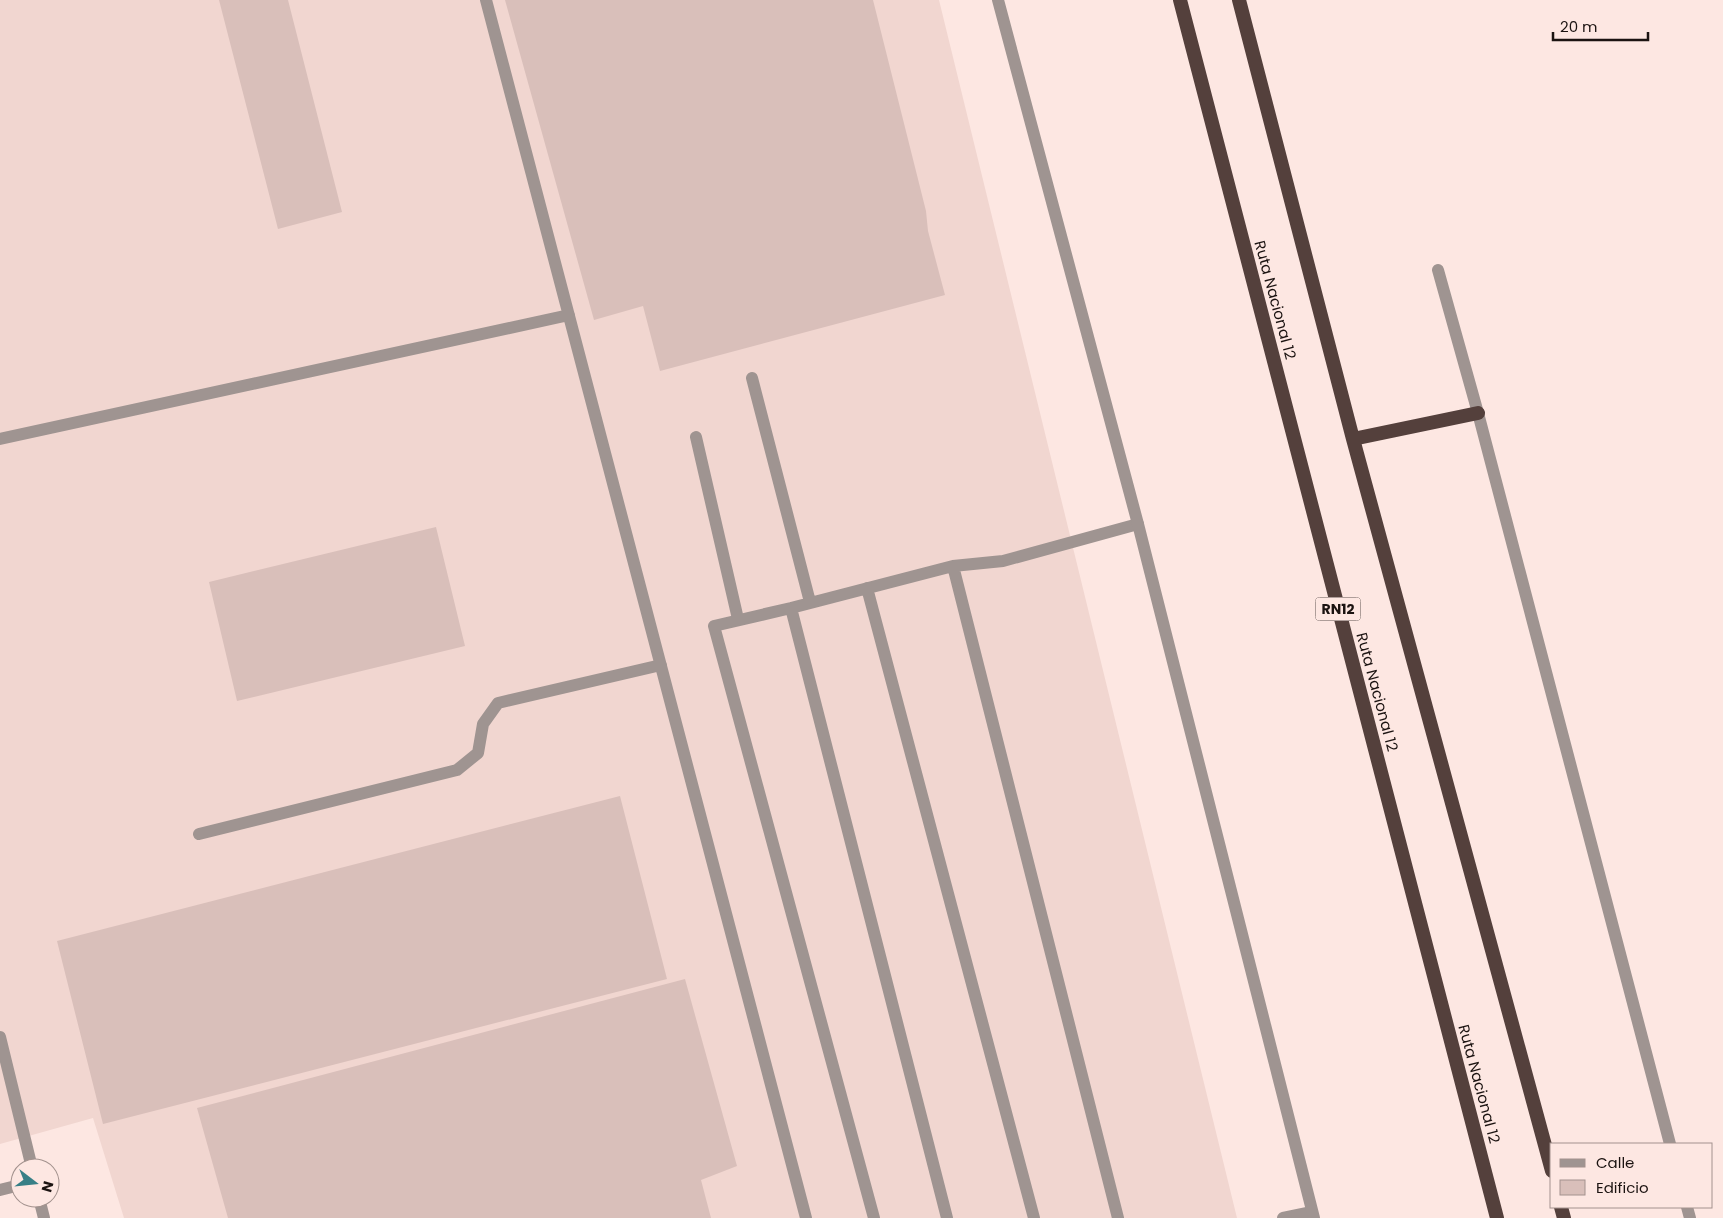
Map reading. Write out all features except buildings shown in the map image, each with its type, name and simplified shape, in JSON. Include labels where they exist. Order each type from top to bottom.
[{"type":"highway","name":"Ruta Nacional 12","points":[[1180,0],[1497,1218]]},
{"type":"highway","points":[[1239,0],[1353,439],[1550,1164]]},
{"type":"highway","points":[[1353,439],[1478,413]]},
{"type":"street","points":[[486,0],[806,1218]]},
{"type":"street","points":[[998,0],[1138,524],[1313,1215],[1283,1218]]},
{"type":"street","points":[[1438,270],[1478,413],[1670,1143]]},
{"type":"street","points":[[0,439],[569,315]]},
{"type":"street","points":[[752,378],[810,602]]},
{"type":"street","points":[[696,437],[738,619]]},
{"type":"street","points":[[874,1218],[714,626],[953,566],[1003,561],[1138,524]]},
{"type":"street","points":[[953,566],[1118,1218]]},
{"type":"street","points":[[867,588],[1034,1218]]},
{"type":"street","points":[[791,608],[947,1218]]},
{"type":"street","points":[[199,834],[457,770],[478,754],[483,724],[498,703],[661,665]]},
{"type":"street","points":[[0,1037],[30,1158]]},
{"type":"shaded area","points":[[0,0],[939,0],[1237,1218],[124,1218],[93,1118],[0,1144]]}]
